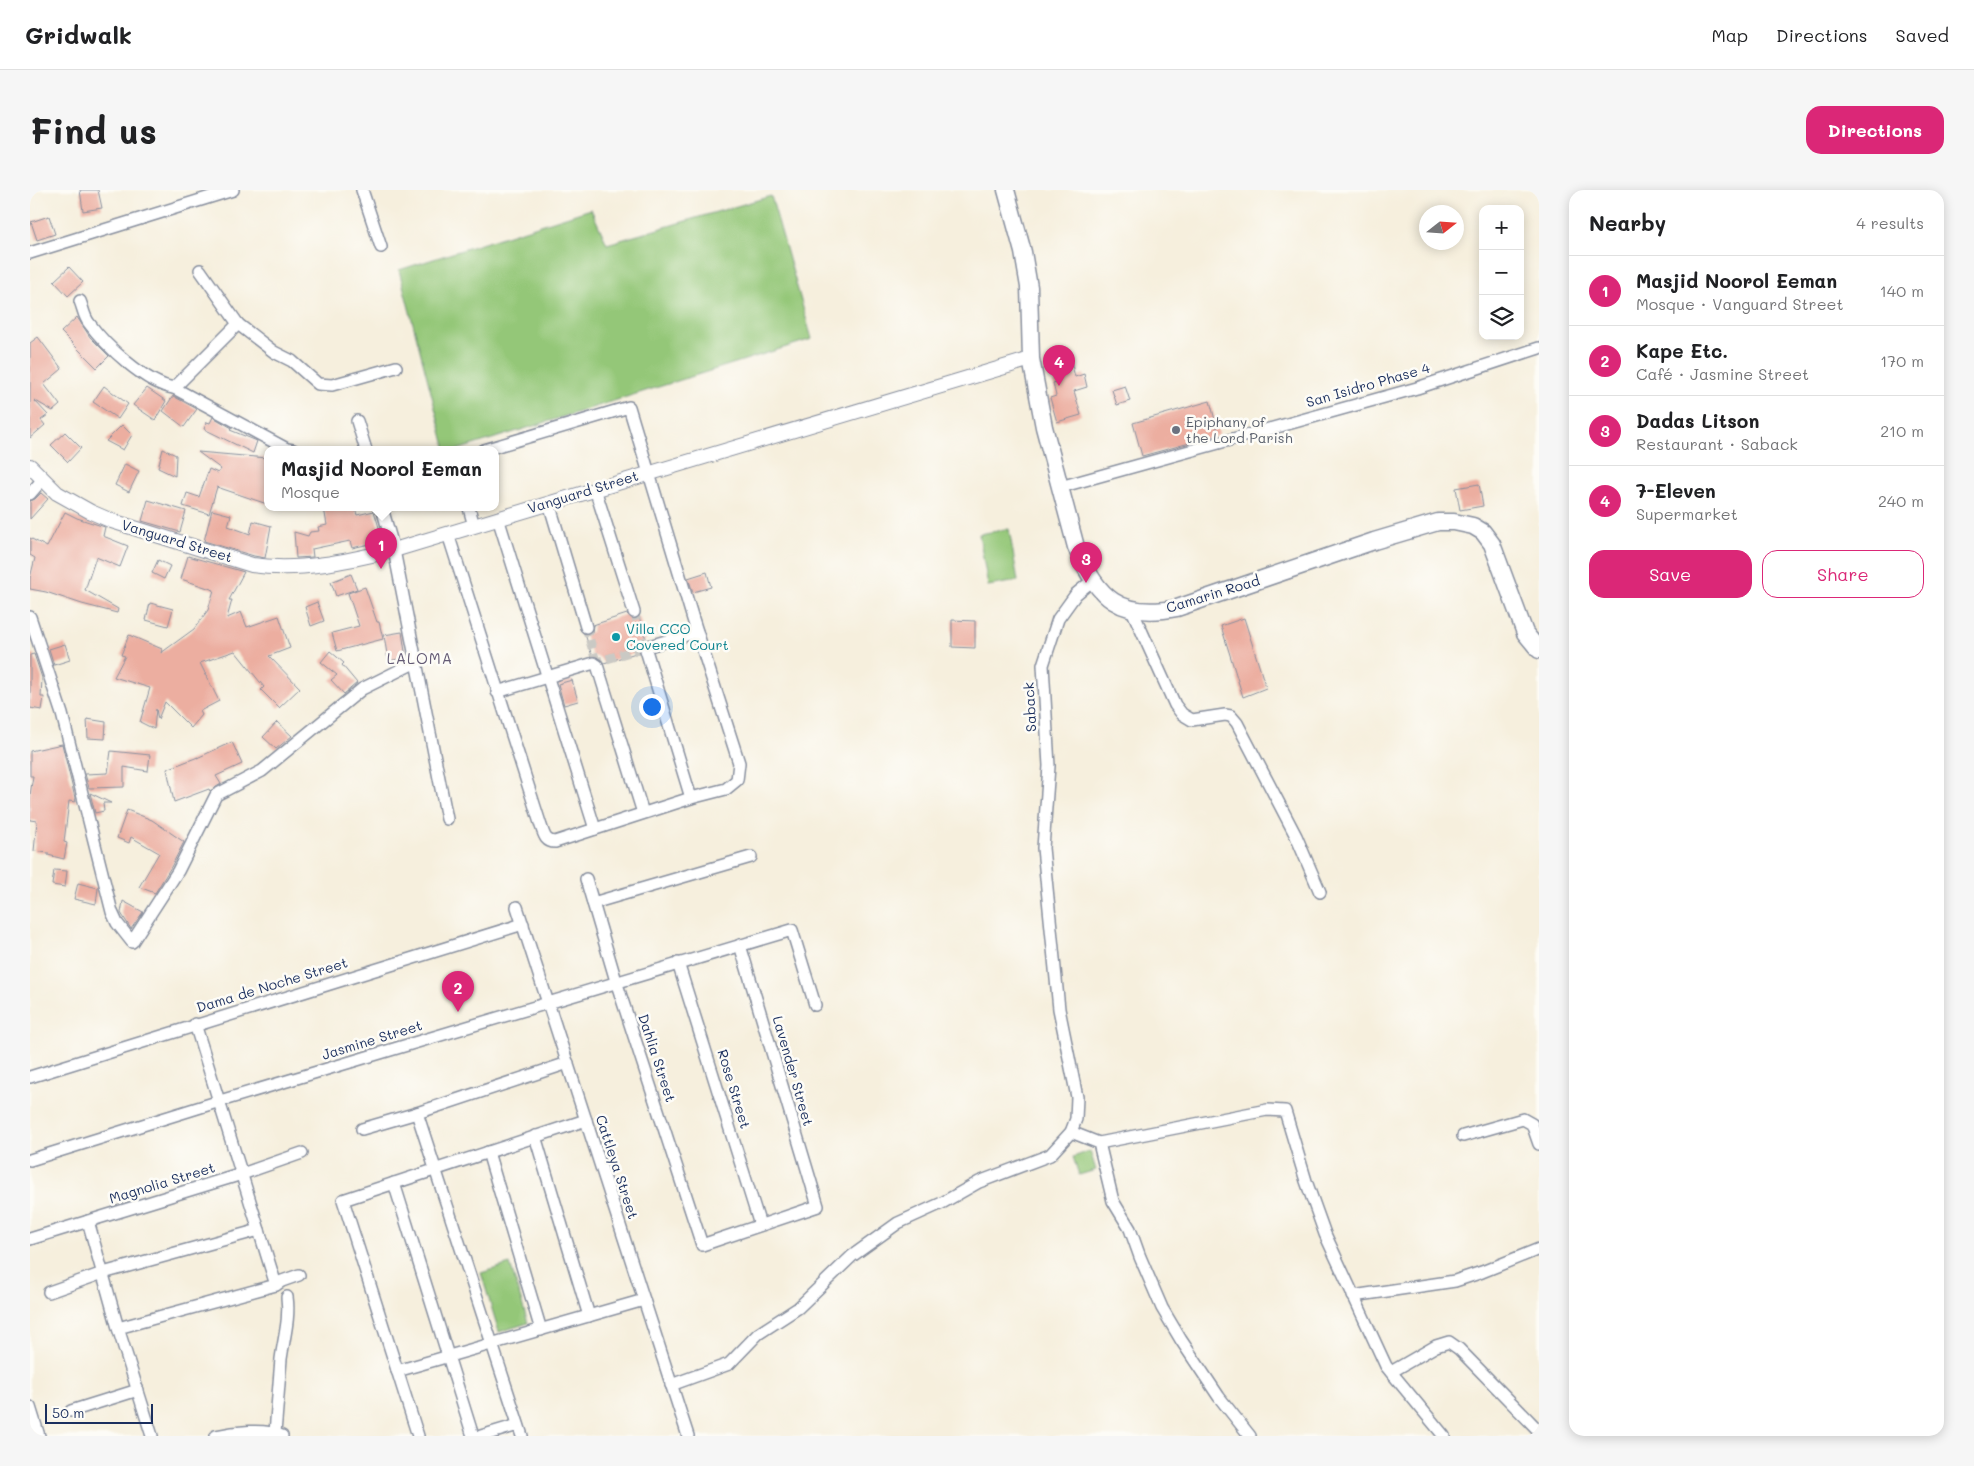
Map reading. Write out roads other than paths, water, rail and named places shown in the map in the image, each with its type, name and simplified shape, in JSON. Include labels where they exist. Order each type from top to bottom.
[{"type":"main road","name":"Camarin Road","points":[[1006,190],[1023,252],[1029,287],[1032,359],[1044,426],[1076,547],[1083,564],[1093,580],[1106,595],[1117,604],[1132,610],[1149,612],[1177,608],[1374,541],[1438,522],[1454,522],[1476,527],[1484,532],[1492,544],[1525,633],[1539,650]]},
{"type":"street","points":[[30,253],[234,190]]},
{"type":"street","points":[[362,190],[381,247]]},
{"type":"street","points":[[200,270],[238,324],[274,352],[292,361],[318,384],[332,384],[396,367]]},
{"type":"street","points":[[80,301],[88,322],[125,362],[163,386],[174,388],[281,446]]},
{"type":"street","points":[[174,388],[238,324]]},
{"type":"street","name":"San Isidro Phase 4","points":[[1060,487],[1417,388],[1539,348]]},
{"type":"street","name":"Vanguard Street","points":[[30,466],[57,493],[112,521],[252,565],[274,568],[300,568],[362,558],[394,550],[648,472],[1032,359]]},
{"type":"street","points":[[448,534],[497,692],[546,838],[550,842],[726,789],[737,780],[739,763],[628,406],[497,446]]},
{"type":"street","points":[[357,421],[365,446]]},
{"type":"street","points":[[30,494],[43,479]]},
{"type":"street","points":[[595,489],[634,612]]},
{"type":"street","points":[[549,503],[586,627]]},
{"type":"street","points":[[383,511],[394,550],[447,819]]},
{"type":"street","points":[[470,511],[474,526]]},
{"type":"street","points":[[498,518],[595,829]]},
{"type":"street","name":"Saback","points":[[1071,1132],[1076,1119],[1077,1097],[1059,1009],[1043,848],[1049,766],[1043,665],[1058,619],[1071,600],[1093,580]]},
{"type":"street","points":[[1132,610],[1175,704],[1182,714],[1192,720],[1225,715],[1231,716],[1237,722],[1296,836],[1320,892]]},
{"type":"street","points":[[30,617],[62,714],[112,912],[116,923],[132,942],[178,871],[216,795],[262,771],[362,689],[416,662]]},
{"type":"street","points":[[691,798],[647,648],[697,632]]},
{"type":"street","points":[[497,692],[596,664],[643,813]]},
{"type":"street","points":[[592,903],[751,857]]},
{"type":"street","name":"Dahlia Street","points":[[586,879],[616,981],[702,1245],[760,1225]]},
{"type":"street","name":"Cattleya Street","points":[[518,907],[688,1436]]},
{"type":"street","name":"Dama de Noche Street","points":[[30,1077],[523,924]]},
{"type":"street","name":"Jasmine Street","points":[[30,1160],[616,981],[792,930],[815,1005]]},
{"type":"street","name":"Lavender Street","points":[[740,945],[818,1206],[760,1225]]},
{"type":"street","name":"Rose Street","points":[[678,963],[760,1225]]},
{"type":"street","points":[[196,1024],[276,1284]]},
{"type":"street","points":[[362,1129],[568,1063]]},
{"type":"street","points":[[671,1385],[729,1364],[758,1334],[798,1308],[852,1256],[898,1223],[942,1204],[979,1182],[1050,1155],[1071,1132],[1099,1143],[1267,1110],[1285,1112],[1306,1181],[1325,1234],[1391,1372],[1444,1436]]},
{"type":"street","points":[[416,1113],[520,1430],[481,1436]]},
{"type":"street","points":[[1463,1136],[1524,1119],[1532,1124],[1539,1144]]},
{"type":"street","points":[[418,1436],[343,1200],[586,1120]]},
{"type":"street","points":[[535,1136],[589,1316]]},
{"type":"street","points":[[1099,1143],[1113,1201],[1130,1229],[1162,1308],[1219,1397],[1250,1436]]},
{"type":"street","points":[[488,1152],[541,1330]]},
{"type":"street","name":"Magnolia Street","points":[[30,1238],[242,1174],[302,1153]]},
{"type":"street","points":[[394,1182],[473,1436]]},
{"type":"street","points":[[88,1221],[118,1328],[152,1436]]},
{"type":"street","points":[[49,1292],[103,1273],[259,1230]]},
{"type":"street","points":[[1353,1296],[1455,1281],[1539,1249]]},
{"type":"street","points":[[118,1328],[276,1284],[282,1280],[299,1275]]},
{"type":"street","points":[[215,1436],[234,1432],[278,1434],[282,1357],[288,1322],[287,1297]]},
{"type":"street","points":[[397,1371],[644,1300]]},
{"type":"street","points":[[1391,1372],[1436,1346],[1449,1342],[1460,1348],[1539,1431]]},
{"type":"street","points":[[71,1411],[138,1390]]},
{"type":"street","points":[[30,1407],[39,1436]]},
{"type":"tunnel","points":[[634,612],[646,650]]},
{"type":"tunnel","points":[[586,627],[597,665]]},
{"type":"tunnel","points":[[594,663],[649,646]]},
{"type":"place","name":"7-Eleven","points":[[1059,386]]},
{"type":"place","name":"Epiphany of the Lord Parish","points":[[1176,430]]},
{"type":"place","name":"Masjid Noorol Eeman","points":[[381,569]]},
{"type":"place","name":"Dadas Litson","points":[[1086,583]]},
{"type":"place","name":"Villa CCO Covered Court","points":[[616,637]]},
{"type":"place","name":"Kape Etc.","points":[[458,1012]]},
{"type":"district","name":"LALOMA","points":[[420,659]]}]
